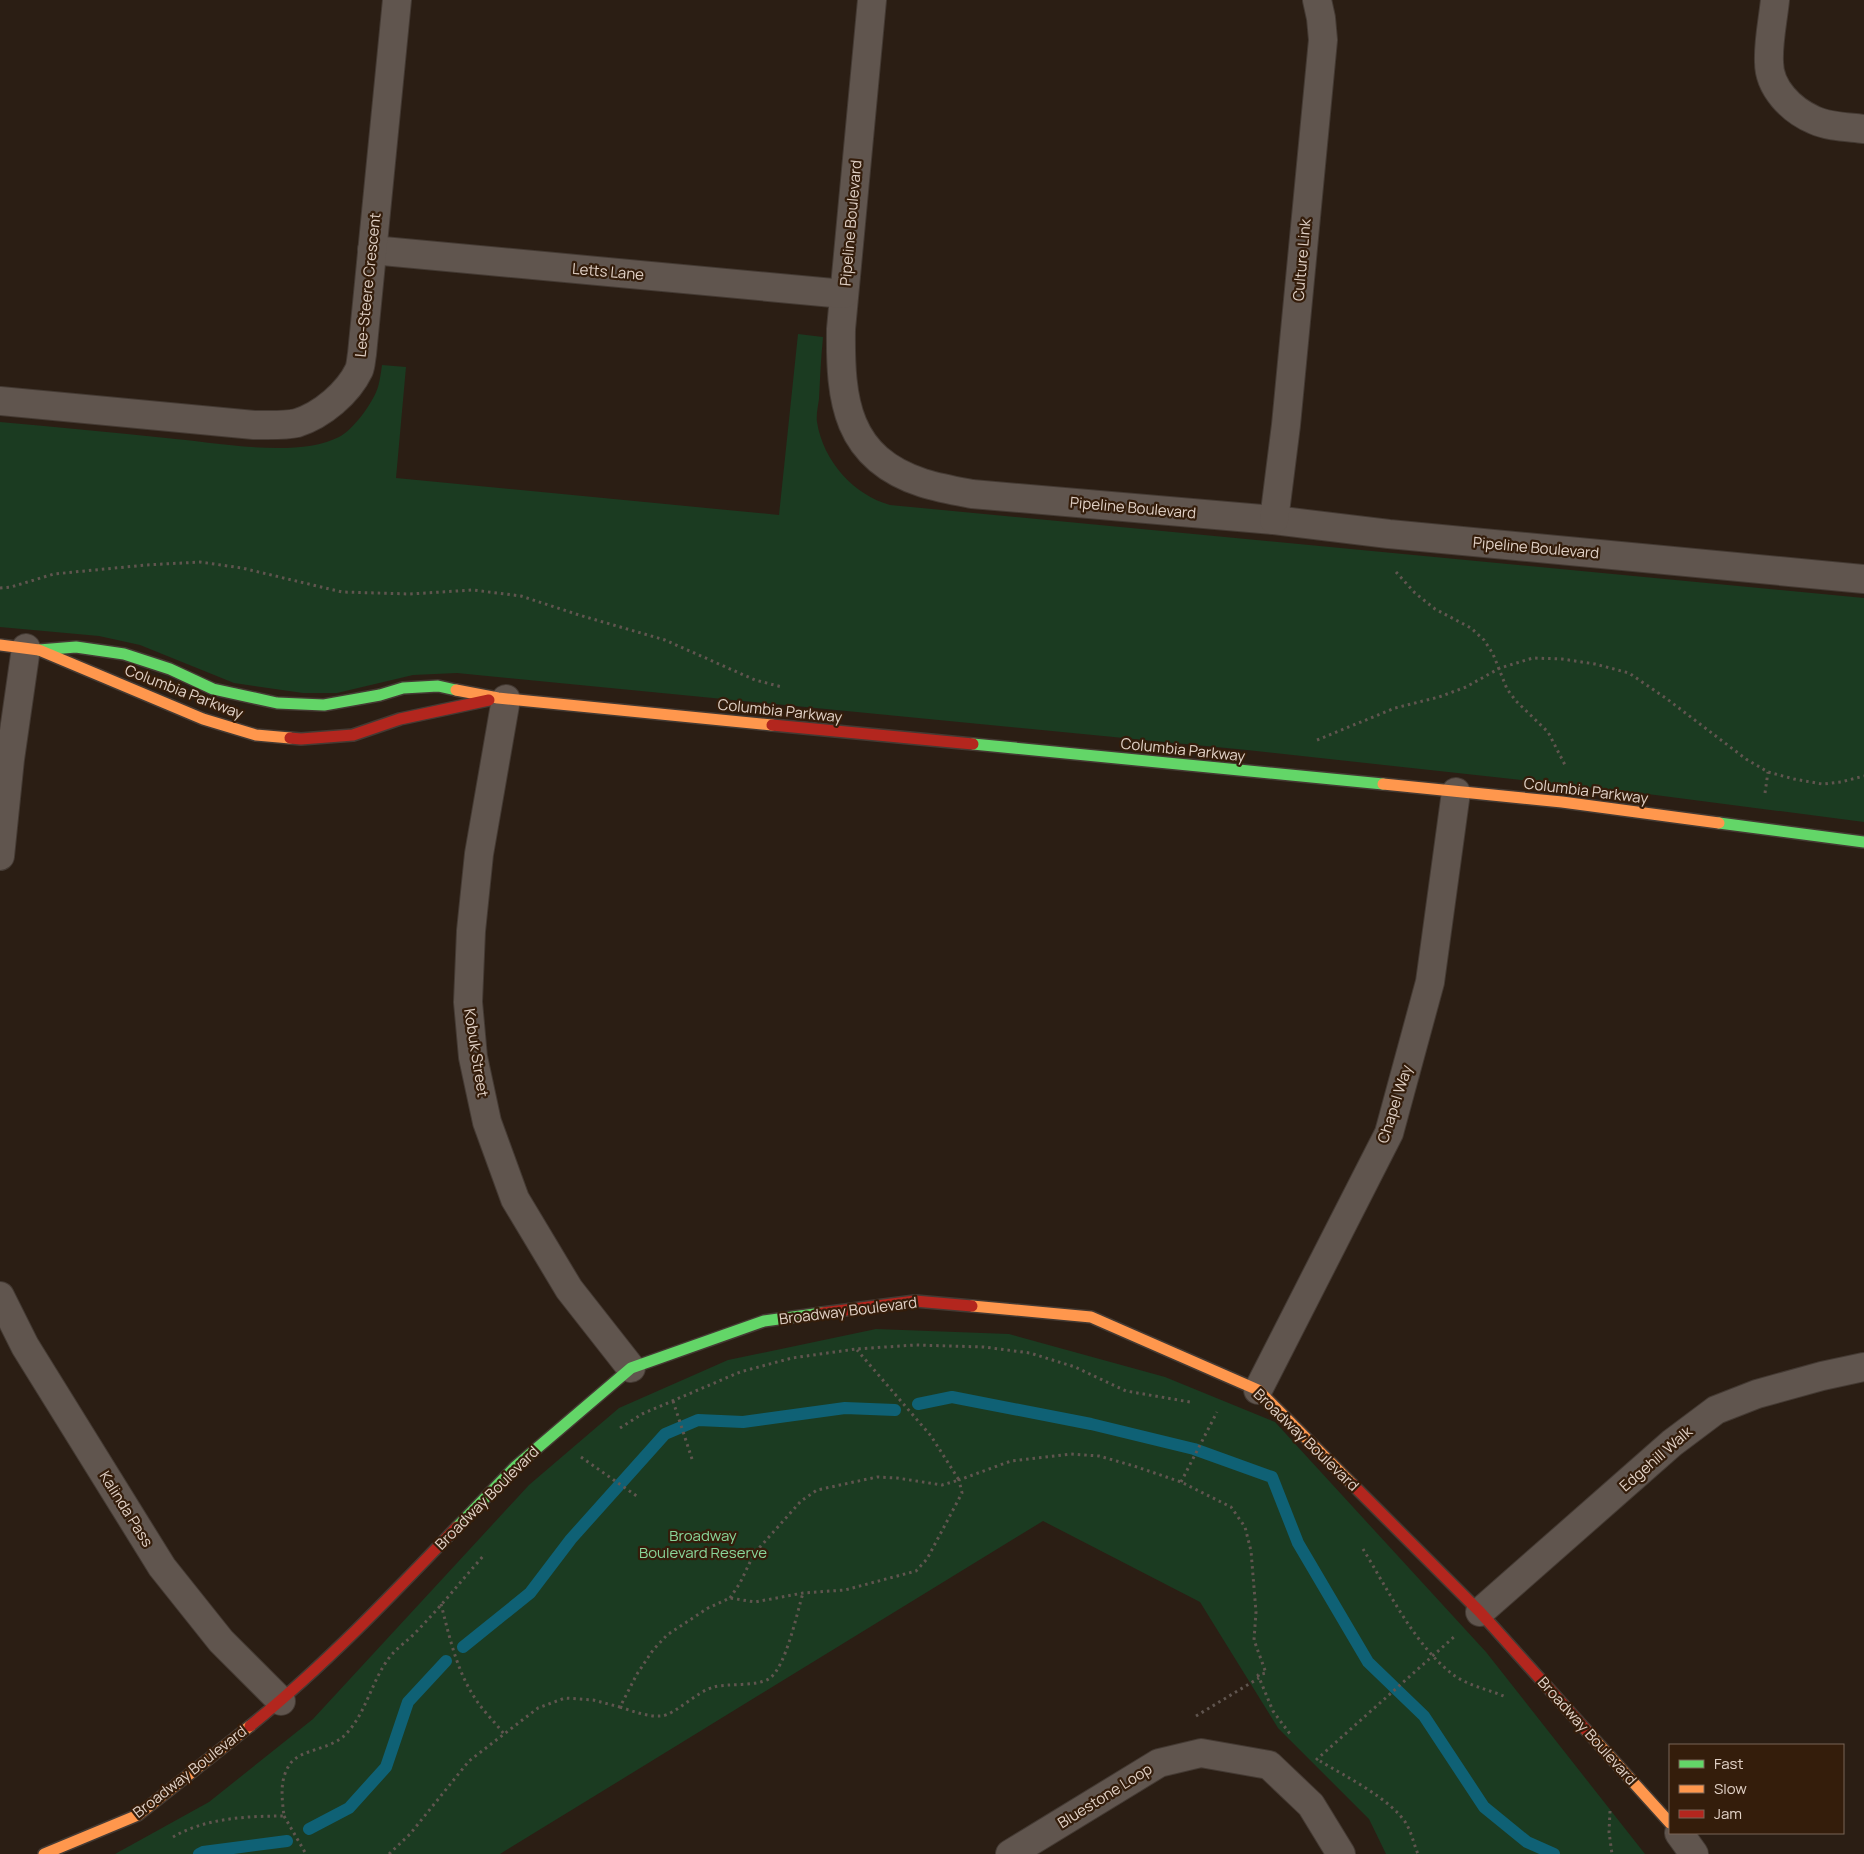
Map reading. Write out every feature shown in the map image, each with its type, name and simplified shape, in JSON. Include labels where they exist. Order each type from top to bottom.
[{"type":"street","name":"Lee-Steere Crescent","points":[[0,400],[254,425],[297,423],[330,405],[347,388],[359,369],[397,0]]},
{"type":"street","name":"Pipeline Boulevard","points":[[872,0],[844,294],[841,364],[845,394],[854,428],[864,446],[877,460],[924,484],[972,494],[1274,520],[1409,536],[1864,579]]},
{"type":"street","name":"Culture Link","points":[[1274,520],[1286,425],[1323,40],[1317,0]]},
{"type":"street","points":[[1774,0],[1768,63],[1774,87],[1792,106],[1815,121],[1841,127],[1864,129]]},
{"type":"street","name":"Letts Lane","points":[[372,250],[844,294]]},
{"type":"street","name":"Columbia Parkway","points":[[22,648],[76,647],[124,654],[170,669],[213,689],[276,703],[324,705],[380,695],[403,688],[438,686],[502,699],[1562,802],[1864,842]]},
{"type":"street","points":[[0,856],[22,648]]},
{"type":"street","name":"Columbia Parkway","points":[[22,648],[203,719],[256,735],[301,739],[353,735],[400,719],[502,699]]},
{"type":"street","name":"Kobuk Street","points":[[502,699],[479,854],[471,931],[468,1002],[473,1057],[488,1122],[515,1199],[569,1289],[631,1368]]},
{"type":"street","name":"Chapel Way","points":[[1258,1390],[1389,1133],[1430,982],[1456,792]]},
{"type":"street","name":"Kalinda Pass","points":[[0,1296],[26,1346],[162,1567],[220,1641],[281,1701]]},
{"type":"street","name":"Broadway Boulevard","points":[[44,1854],[138,1814],[281,1701],[389,1598],[514,1467],[631,1368],[764,1321],[915,1301],[1091,1317],[1258,1390],[1480,1612],[1669,1822]]},
{"type":"street","name":"Edgehill Walk","points":[[1480,1612],[1672,1443],[1716,1410],[1757,1394],[1822,1376],[1864,1367]]},
{"type":"street","name":"Bluestone Loop","points":[[1010,1854],[1159,1762],[1201,1753],[1268,1765],[1311,1805],[1341,1854]]},
{"type":"street","points":[[1679,1834],[1694,1854]]},
{"type":"path","points":[[0,588],[11,587],[54,574],[129,566],[200,562],[242,568],[342,592],[410,594],[473,590],[521,596],[664,640],[755,680],[790,689]]},
{"type":"path","points":[[1393,568],[1409,586],[1435,609],[1471,628],[1484,640],[1500,668],[1507,689],[1516,702],[1548,732],[1562,757],[1566,769]]},
{"type":"path","points":[[1315,742],[1394,708],[1439,697],[1466,687],[1500,668],[1533,658],[1562,659],[1595,664],[1629,673],[1667,699],[1746,759],[1768,772],[1822,784],[1841,782],[1864,776]]},
{"type":"path","points":[[1764,797],[1768,772]]},
{"type":"path","points":[[619,1428],[642,1414],[740,1372],[792,1358],[856,1349],[914,1345],[984,1347],[1030,1353],[1076,1366],[1126,1391],[1198,1404]]},
{"type":"path","points":[[730,1598],[755,1602],[803,1593],[846,1590],[916,1571],[927,1559],[962,1493],[959,1480],[930,1436],[856,1349]]},
{"type":"path","points":[[673,1401],[692,1459]]},
{"type":"path","points":[[1181,1482],[1218,1410],[1212,1408]]},
{"type":"path","points":[[620,1707],[637,1674],[653,1650],[667,1635],[708,1608],[730,1598],[760,1547],[801,1501],[817,1490],[876,1477],[942,1485],[1011,1461],[1071,1454],[1099,1456],[1134,1466],[1181,1482],[1231,1507],[1245,1527],[1251,1551],[1256,1612],[1254,1640],[1266,1673],[1258,1675],[1273,1711],[1291,1735]]},
{"type":"path","points":[[575,1462],[581,1457],[638,1497]]},
{"type":"path","points":[[1362,1548],[1413,1631],[1433,1656],[1451,1674],[1474,1686],[1508,1698]]},
{"type":"path","points":[[306,1854],[284,1816],[282,1788],[284,1775],[291,1762],[307,1752],[322,1749],[345,1736],[357,1721],[377,1677],[393,1652],[413,1635],[486,1553]]},
{"type":"path","points":[[389,1854],[410,1834],[468,1761],[538,1708],[565,1698],[593,1700],[644,1714],[661,1716],[676,1710],[689,1699],[714,1686],[740,1685],[769,1679],[780,1666],[803,1593]]},
{"type":"path","points":[[441,1604],[459,1666],[473,1695],[504,1734]]},
{"type":"path","points":[[1287,1782],[1317,1759],[1428,1661]]},
{"type":"path","points":[[1310,1753],[1391,1807],[1406,1824],[1418,1854]]},
{"type":"path","points":[[1611,1806],[1608,1832],[1612,1854]]},
{"type":"path","points":[[165,1841],[181,1832],[210,1823],[258,1816],[284,1816]]},
{"type":"green space","points":[[798,334],[823,337],[817,419],[820,436],[826,450],[833,463],[853,485],[864,493],[890,505],[1864,598],[1864,822],[1640,793],[1247,750],[457,673],[413,675],[337,693],[303,693],[234,683],[140,645],[99,636],[0,627],[0,422],[254,447],[301,447],[321,444],[339,437],[350,428],[372,401],[379,384],[382,365],[406,367],[396,478],[779,515]]},
{"type":"green space","name":"Broadway Boulevard Reserve","points":[[876,1329],[1009,1334],[1165,1377],[1275,1422],[1486,1652],[1645,1854],[1386,1854],[1369,1819],[1278,1728],[1200,1602],[1043,1521],[500,1854],[115,1854],[209,1802],[313,1719],[529,1485],[619,1408],[728,1360]]},
{"type":"waterway","points":[[918,1404],[952,1397],[1091,1424],[1194,1449],[1272,1477],[1298,1543],[1368,1662],[1424,1716],[1484,1807],[1527,1842],[1554,1854]]},
{"type":"waterway","points":[[463,1647],[530,1593],[571,1539],[665,1434],[698,1420],[743,1422],[845,1408],[895,1410]]},
{"type":"waterway","points":[[309,1829],[349,1808],[386,1767],[408,1702],[446,1661]]},
{"type":"waterway","points":[[199,1854],[287,1841]]},
{"type":"traffic: fast","points":[[39,650],[76,647],[124,654],[170,669],[213,689],[277,703],[324,705],[380,695],[403,688],[438,686],[456,690]]},
{"type":"traffic: fast","points":[[973,744],[1383,784]]},
{"type":"traffic: fast","points":[[1719,823],[1864,842]]},
{"type":"traffic: fast","points":[[457,1527],[515,1467],[631,1368],[764,1321],[822,1313]]},
{"type":"traffic: slow","points":[[0,645],[39,650],[203,719],[256,735],[290,738]]},
{"type":"traffic: slow","points":[[456,690],[498,698],[772,725]]},
{"type":"traffic: slow","points":[[1383,784],[1562,802],[1719,823]]},
{"type":"traffic: slow","points":[[972,1306],[1091,1317],[1258,1390],[1352,1484]]},
{"type":"traffic: slow","points":[[44,1854],[138,1815],[250,1726]]},
{"type":"traffic: slow","points":[[1586,1730],[1669,1822]]},
{"type":"traffic: jam","points":[[290,738],[301,739],[353,735],[400,719],[489,700]]},
{"type":"traffic: jam","points":[[772,725],[973,744]]},
{"type":"traffic: jam","points":[[822,1313],[915,1301],[972,1306]]},
{"type":"traffic: jam","points":[[1352,1484],[1480,1612],[1586,1730]]},
{"type":"traffic: jam","points":[[250,1726],[331,1655],[457,1527]]}]
